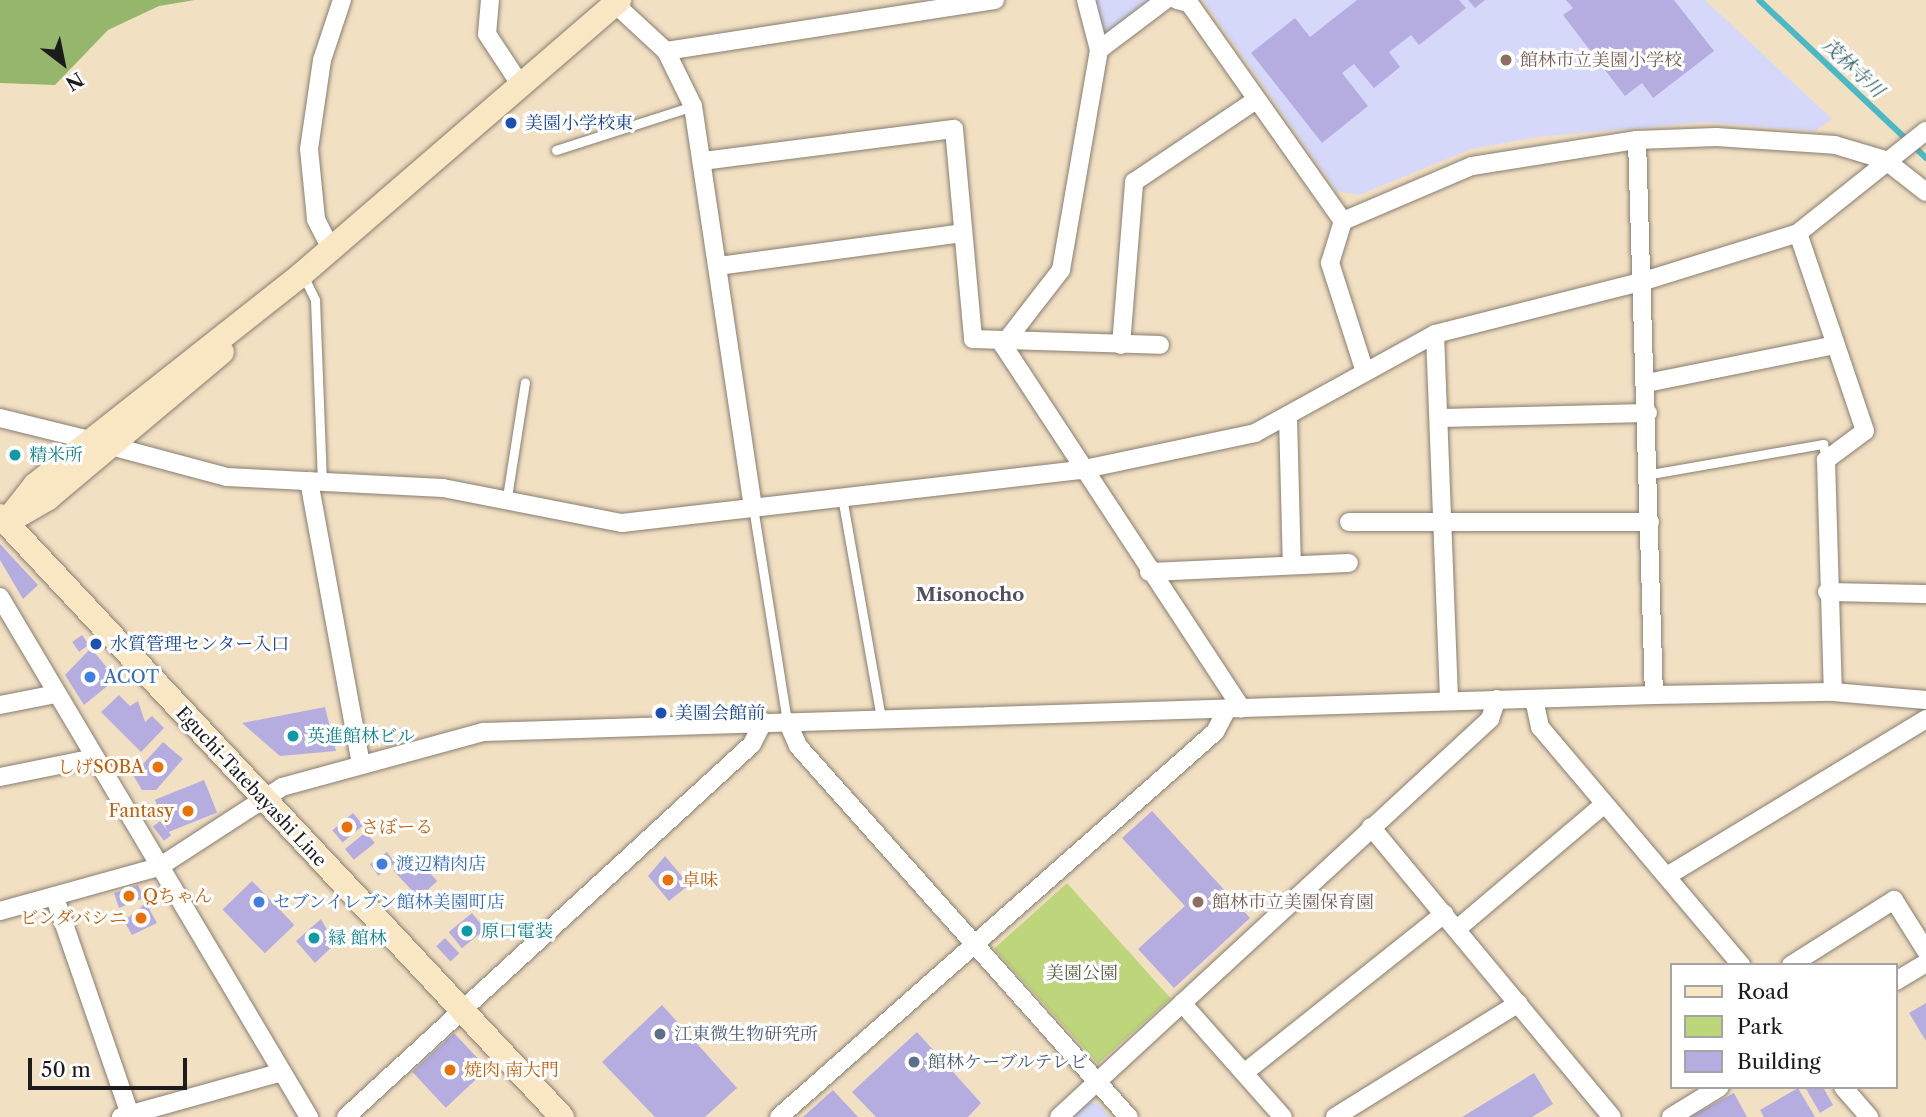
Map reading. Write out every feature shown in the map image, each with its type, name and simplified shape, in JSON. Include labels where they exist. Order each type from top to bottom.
[{"type":"main road","points":[[3,519],[48,498],[100,443],[224,350],[246,320],[522,87],[617,2]]},
{"type":"main road","name":"Eguchi-Tatebayashi Line","points":[[3,519],[562,1117]]},
{"type":"street","points":[[331,249],[316,219],[310,149],[322,60],[342,0]]},
{"type":"street","points":[[490,0],[487,34],[522,87]]},
{"type":"street","points":[[666,51],[995,0]]},
{"type":"street","points":[[1003,345],[1062,270],[1099,50],[1086,0]]},
{"type":"street","points":[[1099,50],[1166,0]]},
{"type":"street","points":[[1177,0],[1189,3],[1343,220]]},
{"type":"street","points":[[617,2],[666,51],[693,106],[719,265],[753,507]]},
{"type":"street","points":[[1121,345],[1134,182],[1256,100]]},
{"type":"street","points":[[703,161],[954,129],[973,340],[1003,345],[1160,345]]},
{"type":"street","points":[[0,418],[215,475],[507,497],[622,523],[1080,470],[1216,444],[1289,417],[1364,369],[1435,334],[1641,282],[1798,233],[1891,156],[1926,131]]},
{"type":"street","points":[[1343,220],[1472,166],[1637,140],[1716,137],[1835,145],[1891,156],[1926,192]]},
{"type":"street","points":[[1637,140],[1651,474],[1654,695]]},
{"type":"street","points":[[1343,220],[1330,263],[1364,369]]},
{"type":"street","points":[[719,265],[963,233]]},
{"type":"street","points":[[1798,233],[1865,431],[1826,460],[1827,592],[1833,692]]},
{"type":"street","points":[[1435,334],[1445,519],[1449,701]]},
{"type":"street","points":[[1003,345],[1234,709]]},
{"type":"street","points":[[1647,383],[1835,345]]},
{"type":"street","points":[[1440,418],[1648,413]]},
{"type":"street","points":[[1289,417],[1292,565]]},
{"type":"street","points":[[316,481],[360,763]]},
{"type":"street","points":[[1349,522],[1445,519],[1650,522]]},
{"type":"street","points":[[1149,572],[1349,563]]},
{"type":"street","points":[[1827,592],[1926,594]]},
{"type":"street","points":[[0,597],[309,1117]]},
{"type":"street","points":[[0,911],[55,898],[159,867],[261,798],[360,763],[482,732],[1654,695],[1833,692],[1926,700]]},
{"type":"street","points":[[0,705],[56,694]]},
{"type":"street","points":[[1059,1117],[1490,719],[1497,699]]},
{"type":"street","points":[[1534,699],[1540,727],[1602,806],[1667,876],[1739,963]]},
{"type":"street","points":[[779,1117],[1214,732],[1234,709]]},
{"type":"street","points":[[1667,876],[1926,719]]},
{"type":"street","points":[[787,721],[798,746],[1128,1117]]},
{"type":"street","points":[[346,1117],[752,744],[763,722]]},
{"type":"street","points":[[0,777],[94,758]]},
{"type":"street","points":[[1457,929],[1602,806]]},
{"type":"street","points":[[1371,827],[1612,1117]]},
{"type":"street","points":[[55,898],[125,1116],[282,1072]]},
{"type":"street","points":[[1794,963],[1894,900],[1926,951]]},
{"type":"street","points":[[1244,1073],[1444,914]]},
{"type":"street","points":[[1898,980],[1926,963]]},
{"type":"street","points":[[1182,1003],[1283,1117]]},
{"type":"street","points":[[1335,1117],[1518,1003]]},
{"type":"street","points":[[1671,1117],[1717,1089]]},
{"type":"street","points":[[1845,1089],[1869,1117]]},
{"type":"lane","points":[[556,150],[693,106]]},
{"type":"lane","points":[[302,274],[315,300],[316,481]]},
{"type":"lane","points":[[507,497],[526,382]]},
{"type":"lane","points":[[1651,474],[1824,444],[1826,460]]},
{"type":"lane","points":[[842,496],[881,719]]},
{"type":"lane","points":[[753,507],[787,721]]},
{"type":"shaded area","points":[[1095,0],[1150,0],[1101,36]]},
{"type":"shaded area","name":"館林市立美園小学校","points":[[1203,0],[1705,0],[1832,119],[1815,131],[1705,122],[1537,137],[1471,149],[1359,195],[1337,191]]},
{"type":"shaded area","points":[[1087,1102],[1098,1103],[1110,1117],[1071,1117]]},
{"type":"green space","points":[[0,0],[195,0],[159,6],[108,30],[55,85],[0,83]]},
{"type":"green space","name":"美園公園","points":[[1067,883],[1171,998],[1098,1064],[994,949]]},
{"type":"building","points":[[1357,0],[1459,0],[1466,8],[1419,45],[1411,35],[1389,52],[1400,67],[1374,88],[1354,64],[1342,73],[1368,106],[1322,143],[1251,53],[1295,18],[1310,37]]},
{"type":"building","points":[[1468,0],[1485,0],[1475,8]]},
{"type":"building","points":[[1566,0],[1674,0],[1714,51],[1653,98],[1642,83],[1625,96],[1563,15],[1573,8]]},
{"type":"building","name":"精米所","points":[[19,448],[24,454],[13,464],[8,458]]},
{"type":"building","points":[[0,544],[38,585],[23,599],[0,560]]},
{"type":"building","points":[[82,635],[89,645],[79,652],[72,642]]},
{"type":"building","name":"ACOT","points":[[91,648],[116,679],[84,705],[65,675]]},
{"type":"building","points":[[119,695],[130,706],[138,701],[145,722],[152,716],[164,728],[141,752],[101,712]]},
{"type":"building","name":"英進館林ビル","points":[[325,707],[336,751],[280,756],[242,723]]},
{"type":"building","name":"しげSOBA","points":[[163,742],[183,759],[156,790],[142,790],[133,775]]},
{"type":"building","name":"Fantasy","points":[[204,780],[217,812],[168,832],[155,800]]},
{"type":"building","points":[[1152,811],[1250,918],[1174,988],[1138,949],[1185,906],[1122,838]]},
{"type":"building","name":"さぼーる","points":[[353,813],[363,825],[343,843],[332,830]]},
{"type":"building","points":[[160,821],[171,835],[164,841],[153,827]]},
{"type":"building","points":[[366,832],[375,843],[354,860],[345,849]]},
{"type":"building","name":"渡辺精肉店","points":[[387,852],[395,863],[378,876],[370,864]]},
{"type":"building","points":[[412,854],[437,881],[419,898],[394,871]]},
{"type":"building","name":"卓味","points":[[665,856],[689,885],[669,901],[648,876]]},
{"type":"building","points":[[252,881],[294,925],[265,953],[223,909]]},
{"type":"building","name":"Qちゃん","points":[[138,885],[144,898],[119,908],[114,893]]},
{"type":"building","name":"ビンダバシニ","points":[[146,903],[157,923],[132,935],[124,921]]},
{"type":"building","name":"原口電装","points":[[472,913],[485,929],[462,948],[449,932]]},
{"type":"building","name":"縁 館林","points":[[321,919],[335,944],[315,963],[296,941]]},
{"type":"building","points":[[445,938],[459,953],[451,962],[436,946]]},
{"type":"building","points":[[1926,1003],[1926,1041],[1909,1013]]},
{"type":"building","name":"江東微生物研究所","points":[[662,1005],[737,1088],[705,1117],[655,1117],[602,1062]]},
{"type":"building","name":"館林ケーブルテレビ","points":[[917,1032],[981,1103],[968,1117],[876,1117],[852,1092]]},
{"type":"building","name":"焼肉 南大門","points":[[454,1033],[487,1069],[446,1108],[412,1072]]},
{"type":"building","points":[[1534,1073],[1553,1104],[1532,1117],[1462,1117]]},
{"type":"building","points":[[1799,1089],[1815,1117],[1764,1117],[1760,1110]]},
{"type":"building","points":[[1806,1089],[1824,1089],[1833,1105],[1820,1113]]},
{"type":"building","points":[[833,1090],[858,1117],[803,1117]]},
{"type":"building","points":[[1734,1093],[1747,1117],[1690,1117]]},
{"type":"waterway","name":"茂林寺川","points":[[1759,0],[1926,158]]},
{"type":"place","name":"館林市立美園小学校","points":[[1506,60]]},
{"type":"place","name":"美園小学校東","points":[[511,123]]},
{"type":"place","name":"精米所","points":[[15,455]]},
{"type":"place","name":"水質管理センター入口","points":[[96,644]]},
{"type":"place","name":"ACOT","points":[[90,677]]},
{"type":"place","name":"美園会館前","points":[[661,713]]},
{"type":"place","name":"英進館林ビル","points":[[293,736]]},
{"type":"place","name":"しげSOBA","points":[[158,767]]},
{"type":"place","name":"Fantasy","points":[[188,811]]},
{"type":"place","name":"さぼーる","points":[[347,827]]},
{"type":"place","name":"渡辺精肉店","points":[[382,864]]},
{"type":"place","name":"卓味","points":[[668,880]]},
{"type":"place","name":"Qちゃん","points":[[129,896]]},
{"type":"place","name":"セブンイレブン館林美園町店","points":[[259,902]]},
{"type":"place","name":"館林市立美園保育園","points":[[1198,902]]},
{"type":"place","name":"ビンダバシニ","points":[[141,918]]},
{"type":"place","name":"原口電装","points":[[467,931]]},
{"type":"place","name":"縁 館林","points":[[314,938]]},
{"type":"place","name":"江東微生物研究所","points":[[660,1034]]},
{"type":"place","name":"館林ケーブルテレビ","points":[[914,1062]]},
{"type":"place","name":"焼肉 南大門","points":[[450,1070]]},
{"type":"district","name":"Misonocho","points":[[970,595]]}]
